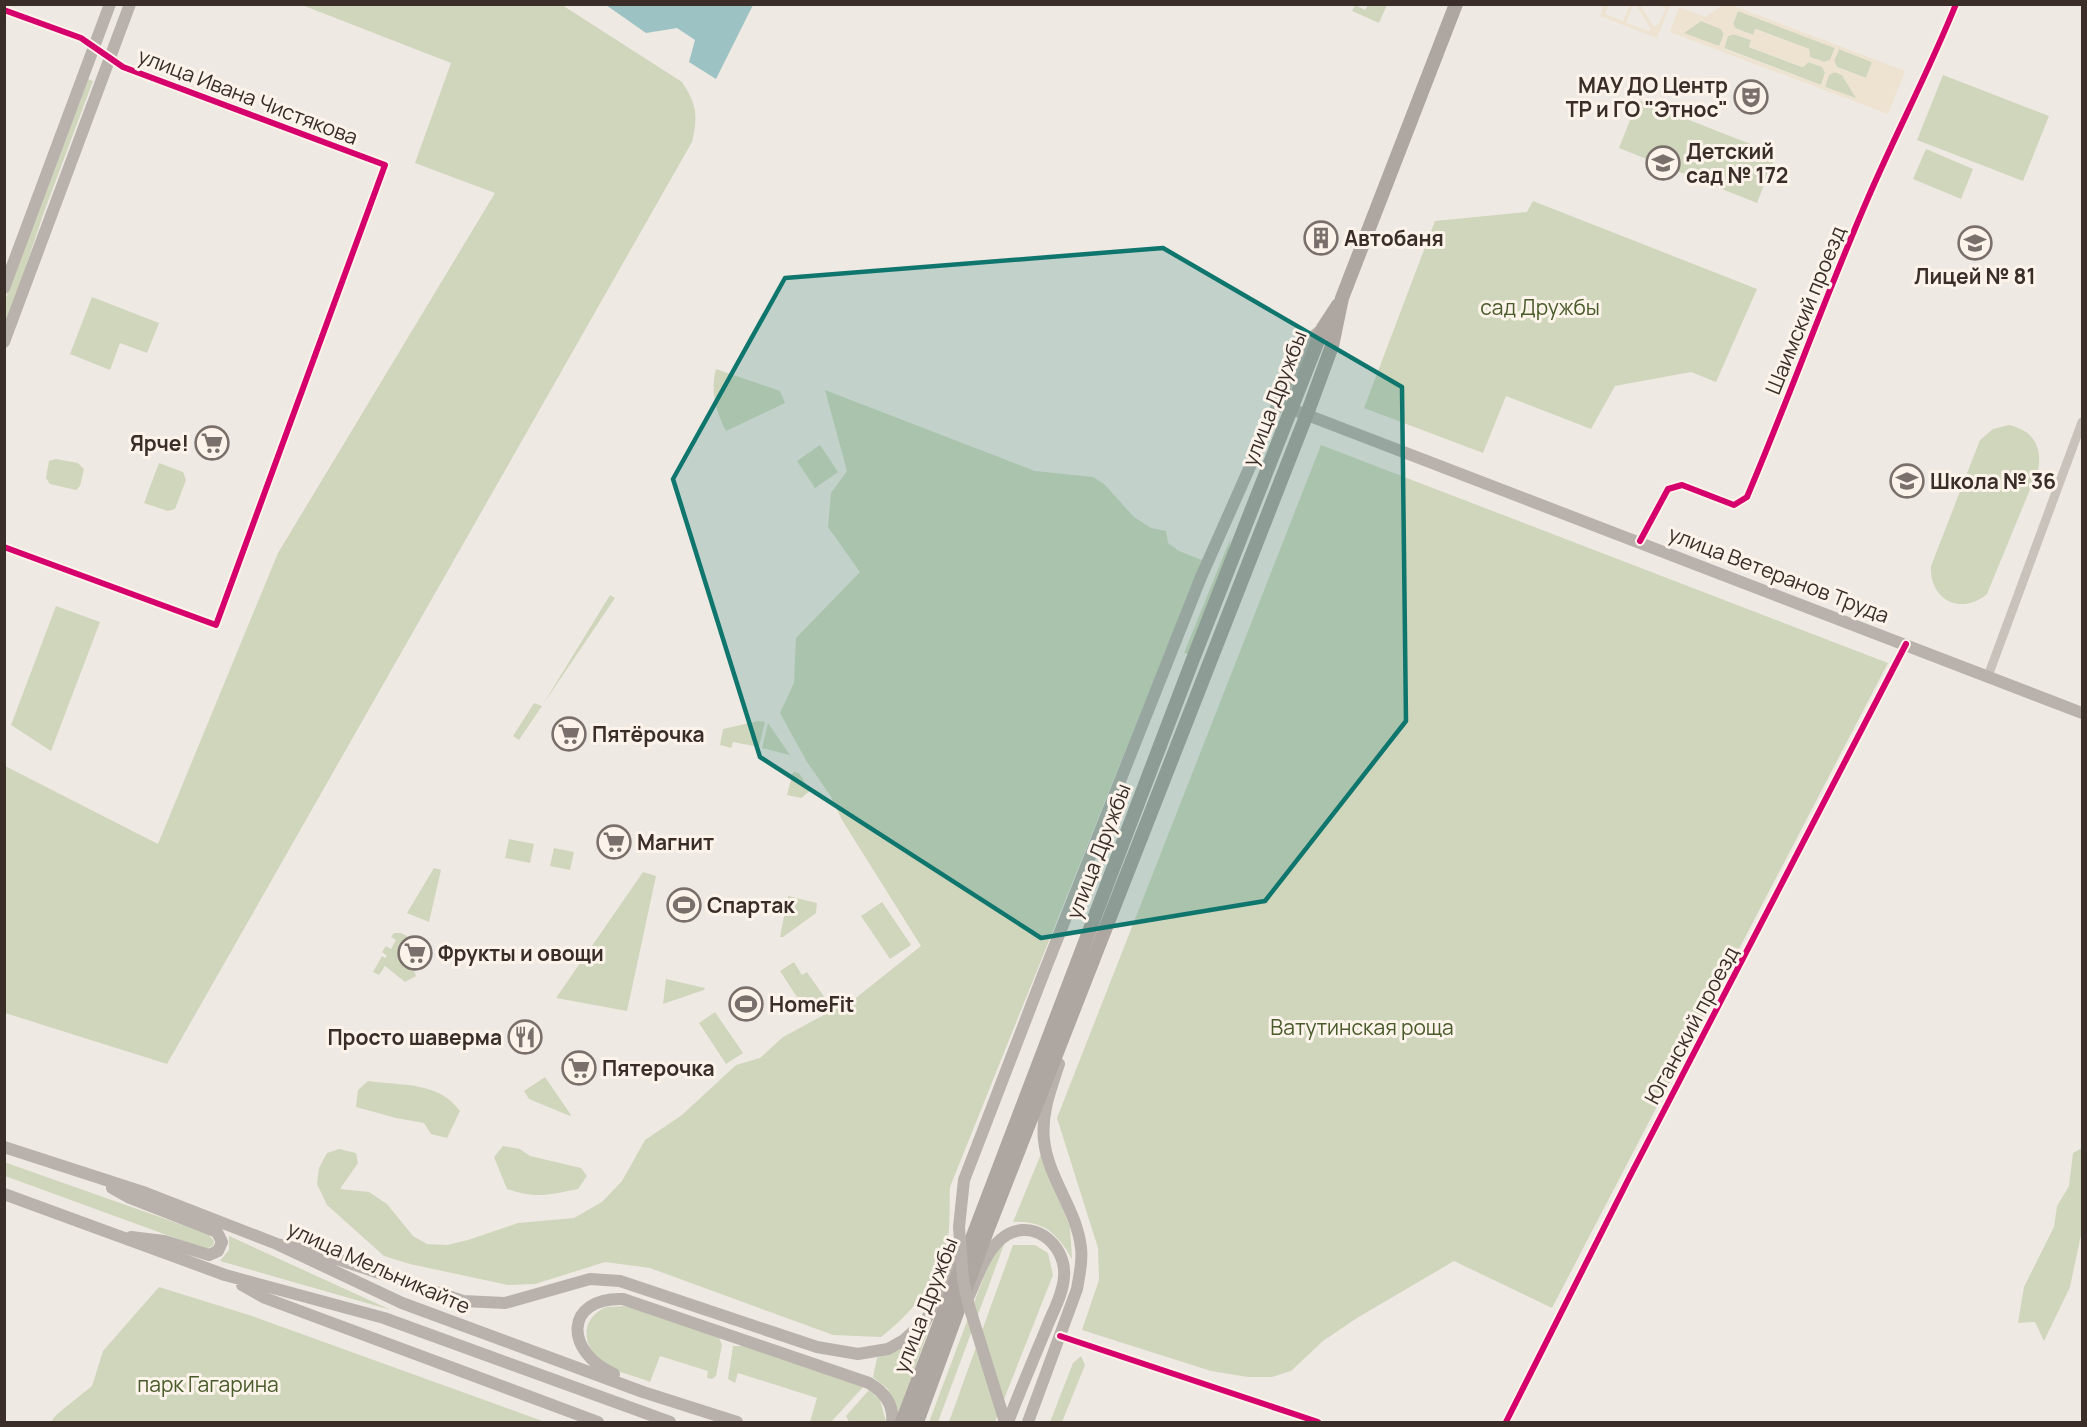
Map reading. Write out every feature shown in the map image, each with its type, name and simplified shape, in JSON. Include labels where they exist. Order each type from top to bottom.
[{"type":"main road","points":[[4,288],[110,4]]},
{"type":"main road","points":[[4,342],[130,4]]},
{"type":"main road","name":"улица Дружбы","points":[[917,1422],[987,1231],[1307,414],[1332,346],[1342,298],[1456,4]]},
{"type":"main road","name":"улица Дружбы","points":[[902,1422],[1193,659],[1323,328],[1342,298]]},
{"type":"main road","points":[[1006,1422],[965,1289],[958,1227],[964,1180],[1201,578],[1276,403],[1304,345],[1323,328]]},
{"type":"main road","name":"улица Ветеранов Труда","points":[[1276,403],[1640,541],[2082,713]]},
{"type":"main road","points":[[1028,1422],[1077,1289],[1081,1248],[1076,1226],[1048,1161],[1043,1125],[1067,1025]]},
{"type":"main road","name":"улица Мельникайте","points":[[4,1147],[146,1193],[277,1244],[402,1303],[643,1392],[738,1422]]},
{"type":"main road","points":[[95,1178],[130,1198],[217,1232],[222,1242],[218,1251],[209,1255],[145,1237],[121,1237]]},
{"type":"main road","name":"улица Мельникайте","points":[[4,1194],[225,1275],[384,1318],[637,1412],[670,1422]]},
{"type":"main road","points":[[277,1244],[319,1253],[463,1301],[484,1304],[505,1303],[590,1279],[620,1281],[817,1347],[858,1354],[888,1349],[904,1340],[926,1320],[977,1227]]},
{"type":"main road","points":[[951,1329],[994,1247],[1015,1232],[1034,1231],[1053,1241],[1063,1258],[1064,1268],[1060,1293],[1006,1422]]},
{"type":"main road","points":[[225,1275],[266,1298],[598,1422]]},
{"type":"main road","points":[[643,1392],[625,1378],[591,1361],[579,1343],[579,1322],[597,1302],[609,1298],[636,1301],[869,1383],[888,1399],[893,1415],[892,1422]]},
{"type":"street","name":"Шаимский проезд","points":[[1640,541],[1668,489],[1682,485],[1734,505],[1747,497],[1867,201],[1899,126],[1929,71],[1956,4]]},
{"type":"street","name":"улица Ивана Чистякова","points":[[4,10],[95,46],[123,67],[385,165],[216,625],[4,547]]},
{"type":"street","points":[[1988,676],[2082,422]]},
{"type":"street","name":"Юганский проезд","points":[[1506,1422],[1629,1178],[1906,644]]},
{"type":"street","points":[[1060,1336],[1318,1422]]},
{"type":"highlighted area","points":[[1163,248],[1402,387],[1406,721],[1265,901],[1041,938],[760,757],[673,479],[785,278]]},
{"type":"green space","points":[[302,5],[562,5],[682,82],[691,97],[695,110],[695,124],[692,142],[167,1064],[5,1013],[5,766],[158,844],[278,553],[495,193],[415,163],[451,63]]},
{"type":"green space","points":[[1355,5],[1365,10],[1368,5],[1387,5],[1379,23],[1352,11]]},
{"type":"green space","points":[[1738,11],[1835,48],[1830,60],[1824,62],[1810,57],[1809,49],[1756,29],[1753,35],[1735,28],[1733,24]]},
{"type":"green space","points":[[1701,21],[1721,29],[1724,34],[1719,47],[1683,33]]},
{"type":"green space","points":[[1733,34],[1751,40],[1749,47],[1802,67],[1808,62],[1823,67],[1825,73],[1821,85],[1724,48],[1728,36]]},
{"type":"green space","points":[[1839,49],[1872,62],[1866,78],[1837,67],[1834,61]]},
{"type":"green space","points":[[1835,72],[1842,75],[1857,99],[1825,87],[1829,74]]},
{"type":"green space","points":[[1943,75],[2049,116],[2023,181],[1917,140]]},
{"type":"green space","points":[[88,79],[93,81],[43,215],[5,329],[6,297]]},
{"type":"green space","points":[[1638,100],[1776,154],[1757,203],[1619,148]]},
{"type":"green space","points":[[1926,149],[1973,169],[1961,199],[1913,179]]},
{"type":"green space","name":"сад Дружбы","points":[[1533,201],[1757,289],[1716,382],[1691,372],[1615,386],[1591,429],[1506,396],[1483,453],[1364,408],[1435,221],[1527,212]]},
{"type":"green space","points":[[92,297],[159,323],[147,353],[120,343],[110,370],[70,354]]},
{"type":"green space","points":[[716,369],[780,391],[785,403],[726,431],[715,401]]},
{"type":"green space","points":[[825,390],[1035,471],[1093,477],[1104,484],[1134,517],[1151,528],[1166,531],[1168,543],[1179,551],[1202,560],[950,1187],[948,1241],[935,1274],[912,1308],[881,1337],[833,1335],[650,1268],[605,1262],[535,1284],[508,1285],[410,1264],[384,1256],[327,1205],[317,1184],[319,1168],[327,1153],[339,1149],[356,1153],[358,1163],[340,1189],[369,1192],[387,1204],[413,1236],[427,1244],[447,1245],[518,1223],[574,1218],[602,1202],[622,1181],[645,1140],[682,1115],[736,1065],[760,1058],[783,1037],[857,997],[921,946],[842,820],[830,795],[807,762],[780,713],[794,683],[796,638],[860,572],[828,527],[831,493],[847,471]]},
{"type":"green space","points":[[2009,425],[2024,431],[2034,440],[2039,454],[2038,470],[1987,594],[1977,601],[1957,604],[1941,596],[1935,588],[1931,566],[1980,440],[1993,429]]},
{"type":"green space","points":[[820,445],[838,472],[815,488],[797,461]]},
{"type":"green space","name":"Ватутинская роща","points":[[1321,445],[1888,663],[1552,1308],[1454,1261],[1357,1318],[1323,1341],[1291,1371],[1272,1377],[1248,1377],[1211,1371],[1082,1330],[1099,1280],[1098,1248],[1057,1118]]},
{"type":"green space","points":[[56,459],[78,463],[84,469],[80,486],[76,490],[50,484],[46,478],[49,461]]},
{"type":"green space","points":[[159,463],[183,472],[186,480],[175,509],[168,511],[144,503]]},
{"type":"green space","points":[[1231,537],[1227,560],[1188,654],[1184,653]]},
{"type":"green space","points":[[610,595],[615,598],[542,706]]},
{"type":"green space","points":[[56,606],[100,622],[51,751],[11,725]]},
{"type":"green space","points":[[534,703],[542,706],[519,740],[513,736]]},
{"type":"green space","points":[[758,721],[765,722],[759,747],[733,742],[731,748],[720,745],[723,729]]},
{"type":"green space","points":[[768,723],[790,755],[762,748]]},
{"type":"green space","points":[[793,772],[799,773],[810,791],[801,798],[787,795]]},
{"type":"green space","points":[[509,839],[534,844],[530,863],[505,858]]},
{"type":"green space","points":[[554,848],[574,852],[570,870],[550,866]]},
{"type":"green space","points":[[434,868],[441,870],[429,922],[407,913]]},
{"type":"green space","points":[[643,872],[656,876],[627,1011],[556,998]]},
{"type":"green space","points":[[788,896],[817,903],[816,913],[780,937]]},
{"type":"green space","points":[[882,902],[911,945],[890,959],[861,916]]},
{"type":"green space","points":[[394,933],[407,936],[409,946],[405,949],[416,976],[405,982],[385,966],[379,975],[373,972],[382,956],[385,958],[387,956],[382,952],[386,946],[391,949],[396,940],[391,937]]},
{"type":"green space","points":[[794,962],[802,975],[807,972],[827,1001],[808,1014],[780,971]]},
{"type":"green space","points":[[666,979],[705,988],[663,1004]]},
{"type":"green space","points":[[715,1012],[743,1053],[726,1064],[699,1023]]},
{"type":"green space","points":[[545,1077],[570,1116],[529,1099],[524,1091]]},
{"type":"green space","points":[[368,1081],[418,1087],[441,1094],[451,1101],[460,1111],[447,1138],[431,1134],[424,1123],[356,1107],[358,1090]]},
{"type":"green space","points":[[503,1146],[520,1149],[530,1156],[581,1168],[587,1176],[578,1189],[550,1194],[535,1195],[507,1189],[494,1157]]},
{"type":"green space","points":[[2082,1148],[2082,1230],[2070,1287],[2044,1341],[2035,1322],[2018,1323],[2024,1287],[2054,1227],[2057,1206],[2069,1186],[2073,1153]]},
{"type":"green space","points":[[1041,1154],[1070,1227],[1072,1259],[1061,1242],[1048,1230],[1033,1223],[1013,1222]]},
{"type":"green space","points":[[4,1162],[208,1234],[214,1241],[213,1246],[205,1249],[5,1176]]},
{"type":"green space","points":[[229,1236],[391,1310],[220,1261],[229,1250]]},
{"type":"green space","points":[[1005,1242],[938,1422],[929,1422],[989,1263],[994,1253]]},
{"type":"green space","points":[[1013,1245],[1035,1245],[1048,1253],[1053,1275],[995,1422],[949,1422]]},
{"type":"green space","name":"парк Гагарина","points":[[159,1287],[252,1316],[545,1422],[51,1422],[56,1415],[92,1386],[103,1351]]},
{"type":"green space","points":[[623,1306],[648,1312],[719,1337],[722,1345],[716,1376],[712,1379],[707,1378],[708,1371],[660,1356],[650,1382],[602,1362],[588,1342],[587,1327],[596,1313],[604,1308]]},
{"type":"green space","points":[[932,1321],[898,1414],[888,1389],[873,1377],[877,1358],[910,1343]]},
{"type":"green space","points":[[733,1346],[743,1346],[864,1386],[831,1422],[810,1422],[817,1398],[738,1373],[735,1383],[728,1379]]},
{"type":"green space","points":[[1081,1356],[1085,1365],[1062,1422],[1050,1422],[1073,1363]]},
{"type":"green space","points":[[869,1390],[880,1400],[886,1422],[849,1422],[846,1416]]},
{"type":"shaded area","points":[[1604,5],[1608,5],[1605,14],[1623,21],[1630,5],[1633,5],[1626,23],[1648,31],[1651,29],[1636,5],[1640,5],[1654,27],[1659,24],[1666,8],[1657,5],[1670,5],[1657,38],[1600,16]]},
{"type":"shaded area","points":[[1680,5],[1681,8],[1705,17],[1721,5],[1731,5],[1905,71],[1888,114],[1670,32]],"holes":[[[1738,11],[1835,48],[1830,60],[1824,62],[1810,57],[1809,49],[1755,29],[1753,35],[1736,29],[1733,23]],[[1701,21],[1721,29],[1724,35],[1719,46],[1684,33]],[[1734,34],[1751,40],[1749,47],[1803,67],[1809,62],[1822,67],[1825,73],[1821,85],[1724,49],[1728,36]],[[1839,49],[1872,62],[1866,78],[1837,67],[1834,61]],[[1835,72],[1842,75],[1856,98],[1825,87],[1829,75]]]},
{"type":"water","points":[[606,5],[753,5],[716,79],[689,62],[695,40],[677,28],[646,33]]},
{"type":"cycle path","points":[[1640,541],[1668,489],[1682,485],[1734,505],[1747,497],[1852,235],[1956,4]]},
{"type":"cycle path","points":[[4,10],[81,38],[123,67],[385,165],[216,625],[4,547]]},
{"type":"cycle path","points":[[1506,1422],[1629,1178],[1906,644]]},
{"type":"cycle path","points":[[1060,1336],[1318,1422]]},
{"type":"place","name":"МАУ ДО Центр ТР и ГО \"Этнос\"","points":[[1751,97]]},
{"type":"place","name":"Детский сад № 172","points":[[1663,163]]},
{"type":"place","name":"Автобаня","points":[[1321,238]]},
{"type":"place","name":"Лицей № 81","points":[[1975,243]]},
{"type":"place","name":"Ярче!","points":[[212,443]]},
{"type":"place","name":"Школа № 36","points":[[1907,481]]},
{"type":"place","name":"Пятёрочка","points":[[569,734]]},
{"type":"place","name":"Магнит","points":[[614,842]]},
{"type":"place","name":"Спартак","points":[[684,905]]},
{"type":"place","name":"Фрукты и овощи","points":[[415,953]]},
{"type":"place","name":"HomeFit","points":[[746,1004]]},
{"type":"place","name":"Просто шаверма","points":[[525,1037]]},
{"type":"place","name":"Пятерочка","points":[[579,1068]]}]
